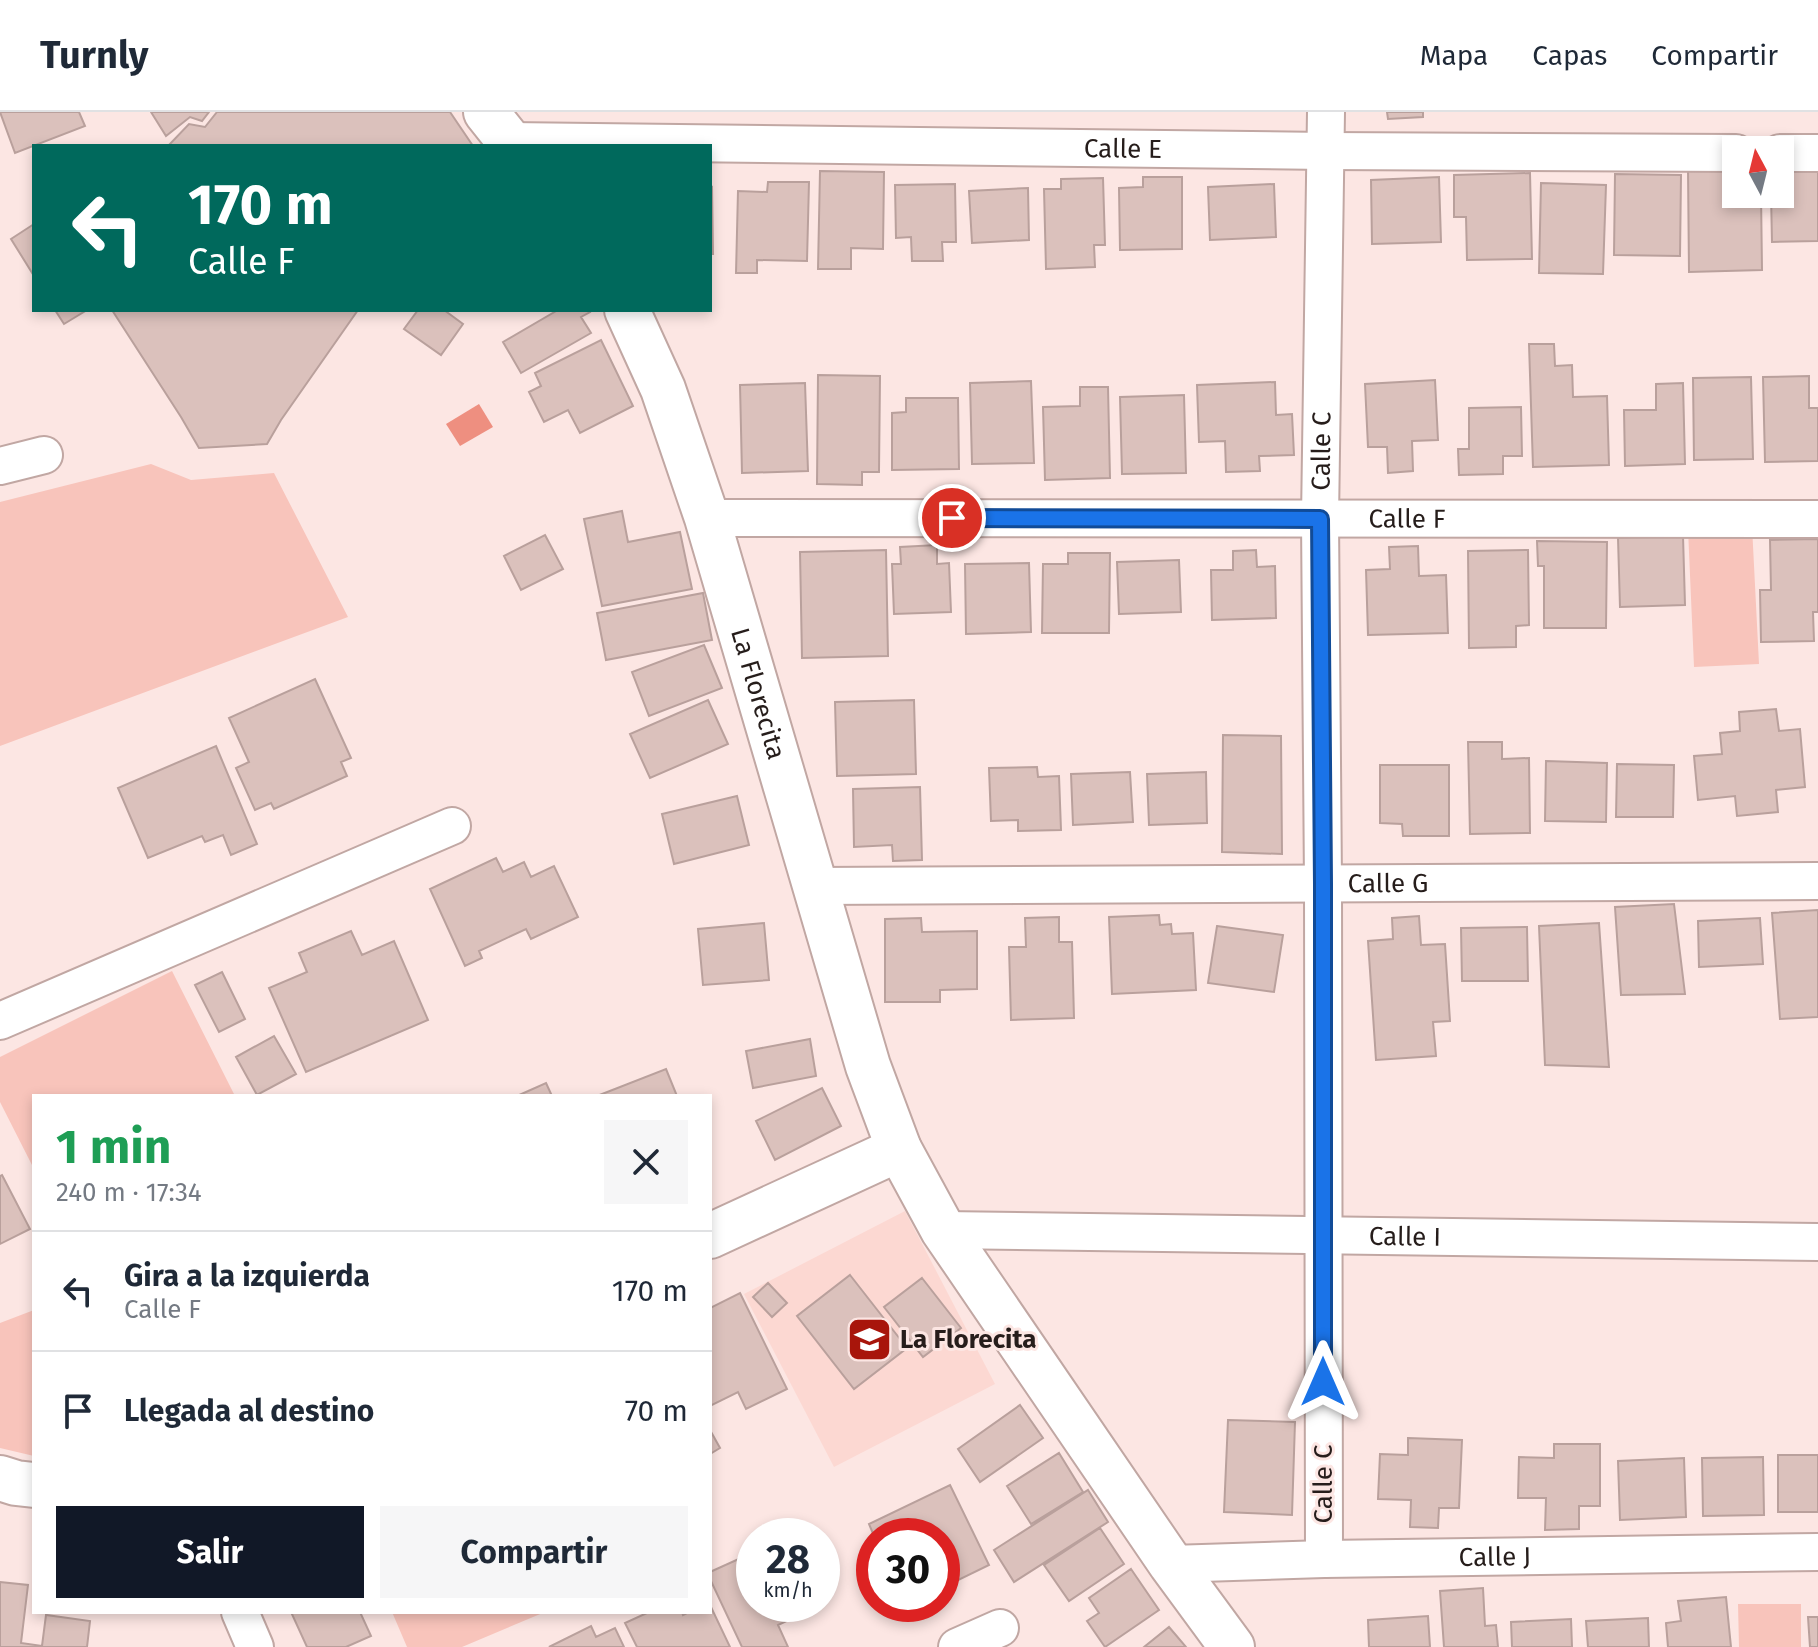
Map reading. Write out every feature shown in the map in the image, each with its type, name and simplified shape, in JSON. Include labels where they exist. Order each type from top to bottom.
[{"type":"main road","name":"La Florecita","points":[[628,312],[663,389],[707,518],[868,1066],[899,1149],[943,1230],[1171,1564],[1232,1647]]},
{"type":"main road","points":[[712,1235],[899,1149]]},
{"type":"main road","points":[[0,1478],[32,1485]]},
{"type":"street","name":"Calle C","points":[[1324,1559],[1320,519],[1326,112]]},
{"type":"street","name":"Calle E","points":[[503,133],[1326,151],[1722,153]]},
{"type":"street","points":[[1794,153],[1818,153]]},
{"type":"street","points":[[0,466],[44,455]]},
{"type":"street","name":"Calle F","points":[[707,518],[1818,519]]},
{"type":"street","points":[[0,1021],[452,826]]},
{"type":"street","name":"Calle G","points":[[814,886],[1818,881]]},
{"type":"street","name":"Calle I","points":[[943,1230],[1818,1242]]},
{"type":"street","name":"Calle J","points":[[1171,1564],[1818,1552]]},
{"type":"street","points":[[241,1614],[255,1647]]},
{"type":"street","points":[[957,1647],[1000,1628]]},
{"type":"shaded area","points":[[479,404],[493,427],[460,446],[446,424]]},
{"type":"shaded area","points":[[151,464],[191,480],[274,473],[348,617],[0,746],[0,502]]},
{"type":"shaded area","points":[[1752,526],[1759,664],[1694,667],[1688,529]]},
{"type":"shaded area","points":[[172,971],[234,1094],[32,1094],[32,1165],[0,1102],[0,1057]]},
{"type":"shaded area","name":"La Florecita","points":[[905,1211],[995,1384],[834,1467],[744,1294]]},
{"type":"shaded area","points":[[32,1311],[32,1456],[0,1448],[0,1323]]},
{"type":"shaded area","points":[[1738,1604],[1801,1604],[1801,1647],[1739,1647]]},
{"type":"shaded area","points":[[393,1614],[540,1614],[462,1647],[407,1647]]},
{"type":"building","points":[[0,112],[79,112],[85,126],[15,153]]},
{"type":"building","points":[[151,112],[209,112],[202,121],[190,117],[166,136]]},
{"type":"building","points":[[217,112],[450,112],[472,144],[170,144],[189,124],[205,127]]},
{"type":"building","points":[[1387,112],[1423,112],[1423,117],[1388,119]]},
{"type":"building","points":[[1818,166],[1818,241],[1772,242],[1771,208],[1794,208],[1794,167]]},
{"type":"building","points":[[1688,169],[1722,169],[1722,208],[1761,208],[1762,270],[1689,272]]},
{"type":"building","points":[[820,171],[884,172],[883,249],[851,248],[851,269],[818,269]]},
{"type":"building","points":[[1530,173],[1532,259],[1467,260],[1466,217],[1454,217],[1454,175]]},
{"type":"building","points":[[1615,174],[1681,175],[1680,256],[1614,255]]},
{"type":"building","points":[[1143,177],[1182,177],[1182,249],[1120,250],[1119,188],[1143,187]]},
{"type":"building","points":[[1439,177],[1441,242],[1372,244],[1371,180]]},
{"type":"building","points":[[1103,178],[1105,245],[1094,245],[1095,267],[1046,269],[1044,189],[1061,189],[1061,179]]},
{"type":"building","points":[[768,182],[809,182],[807,261],[757,260],[757,273],[736,273],[738,191],[767,192]]},
{"type":"building","points":[[1541,183],[1606,185],[1603,274],[1539,273]]},
{"type":"building","points":[[955,184],[956,242],[942,242],[943,261],[912,261],[911,237],[896,238],[895,185]]},
{"type":"building","points":[[1274,184],[1276,237],[1210,240],[1208,187]]},
{"type":"building","points":[[1028,188],[1029,240],[972,243],[969,191]]},
{"type":"building","points":[[32,225],[32,273],[11,239]]},
{"type":"building","points":[[56,312],[84,312],[64,324]]},
{"type":"building","points":[[113,312],[357,312],[267,444],[199,448]]},
{"type":"building","points":[[417,312],[447,312],[463,324],[441,355],[404,329]]},
{"type":"building","points":[[555,312],[590,312],[581,317],[591,333],[521,373],[503,342]]},
{"type":"building","points":[[601,340],[633,406],[580,433],[568,410],[544,422],[529,392],[541,386],[535,373]]},
{"type":"building","points":[[1529,344],[1554,344],[1555,366],[1572,365],[1573,397],[1607,396],[1609,465],[1533,467]]},
{"type":"building","points":[[818,375],[880,376],[879,472],[862,472],[862,485],[817,484]]},
{"type":"building","points":[[1809,376],[1809,408],[1818,408],[1818,461],[1765,462],[1763,377]]},
{"type":"building","points":[[1751,377],[1753,459],[1694,460],[1693,378]]},
{"type":"building","points":[[1435,380],[1438,440],[1412,441],[1413,471],[1388,473],[1387,447],[1368,447],[1365,384]]},
{"type":"building","points":[[1031,381],[1034,463],[972,464],[970,383]]},
{"type":"building","points":[[1275,382],[1276,415],[1292,414],[1294,455],[1259,456],[1260,471],[1226,472],[1225,441],[1199,442],[1197,385]]},
{"type":"building","points":[[805,383],[808,471],[742,473],[740,385]]},
{"type":"building","points":[[1683,383],[1685,464],[1625,466],[1624,410],[1656,410],[1656,384]]},
{"type":"building","points":[[1080,387],[1108,387],[1110,478],[1045,480],[1043,407],[1080,406]]},
{"type":"building","points":[[1184,395],[1186,473],[1122,474],[1120,397]]},
{"type":"building","points":[[906,398],[958,398],[959,469],[892,470],[892,413],[906,412]]},
{"type":"building","points":[[1521,407],[1522,456],[1503,456],[1503,474],[1459,475],[1458,449],[1469,449],[1469,408]]},
{"type":"building","points":[[622,511],[628,542],[680,532],[692,589],[602,606],[584,519]]},
{"type":"building","points":[[545,535],[563,569],[521,590],[504,556]]},
{"type":"building","points":[[1683,536],[1685,605],[1620,607],[1618,538]]},
{"type":"building","points":[[1818,539],[1818,612],[1813,612],[1814,641],[1761,642],[1760,590],[1771,590],[1770,540]]},
{"type":"building","points":[[1537,541],[1607,542],[1606,628],[1544,628],[1544,566],[1538,566]]},
{"type":"building","points":[[937,545],[937,564],[949,563],[951,612],[894,614],[892,564],[901,564],[900,547]]},
{"type":"building","points":[[1418,546],[1419,576],[1446,575],[1448,633],[1368,635],[1366,570],[1390,569],[1389,547]]},
{"type":"building","points":[[886,550],[888,656],[802,658],[800,552]]},
{"type":"building","points":[[1256,550],[1257,567],[1275,566],[1276,618],[1212,620],[1211,570],[1233,570],[1233,551]]},
{"type":"building","points":[[1528,550],[1529,625],[1516,626],[1516,647],[1469,648],[1468,551]]},
{"type":"building","points":[[1068,553],[1110,553],[1109,633],[1042,633],[1043,564],[1068,564]]},
{"type":"building","points":[[1179,560],[1181,612],[1119,614],[1117,562]]},
{"type":"building","points":[[1029,563],[1031,632],[966,634],[965,564]]},
{"type":"building","points":[[703,593],[712,640],[606,660],[597,613]]},
{"type":"building","points":[[704,645],[722,688],[649,716],[632,672]]},
{"type":"building","points":[[315,679],[351,758],[341,762],[347,776],[274,809],[271,803],[255,810],[236,768],[249,762],[229,718]]},
{"type":"building","points":[[708,700],[728,744],[650,778],[630,734]]},
{"type":"building","points":[[914,700],[916,774],[837,776],[835,702]]},
{"type":"building","points":[[1776,709],[1779,731],[1800,729],[1805,787],[1776,790],[1778,812],[1737,816],[1735,796],[1698,800],[1694,756],[1722,754],[1720,733],[1740,731],[1739,712]]},
{"type":"building","points":[[1223,735],[1281,736],[1282,854],[1222,852]]},
{"type":"building","points":[[1468,742],[1502,742],[1502,759],[1529,758],[1530,833],[1470,834]]},
{"type":"building","points":[[216,746],[257,844],[231,855],[223,835],[205,842],[202,836],[148,858],[118,788]]},
{"type":"building","points":[[1546,761],[1607,763],[1606,822],[1545,821]]},
{"type":"building","points":[[1617,764],[1674,765],[1673,817],[1616,817]]},
{"type":"building","points":[[1380,765],[1449,765],[1449,836],[1403,836],[1402,824],[1380,823]]},
{"type":"building","points":[[1037,767],[1038,777],[1059,776],[1061,830],[1018,831],[1018,820],[991,821],[989,768]]},
{"type":"building","points":[[1130,772],[1133,822],[1073,825],[1071,774]]},
{"type":"building","points":[[1206,772],[1207,823],[1149,825],[1147,774]]},
{"type":"building","points":[[920,787],[922,860],[893,861],[892,845],[854,847],[853,789]]},
{"type":"building","points":[[737,796],[749,845],[674,864],[662,814]]},
{"type":"building","points":[[496,858],[503,872],[524,862],[531,877],[554,866],[578,917],[531,939],[526,929],[479,951],[482,958],[465,966],[430,889]]},
{"type":"building","points":[[1674,904],[1685,994],[1621,995],[1615,907]]},
{"type":"building","points":[[1818,910],[1818,1017],[1780,1019],[1772,913]]},
{"type":"building","points":[[1159,915],[1160,925],[1171,924],[1172,934],[1193,933],[1196,990],[1112,994],[1109,917]]},
{"type":"building","points":[[1419,916],[1421,945],[1445,944],[1450,1021],[1433,1022],[1436,1056],[1376,1060],[1368,941],[1393,939],[1392,918]]},
{"type":"building","points":[[1059,917],[1059,942],[1072,942],[1074,1018],[1011,1020],[1009,947],[1026,947],[1025,918]]},
{"type":"building","points":[[921,918],[922,932],[977,931],[977,989],[940,990],[940,1002],[885,1002],[885,919]]},
{"type":"building","points":[[1760,918],[1763,964],[1699,967],[1698,921]]},
{"type":"building","points":[[764,923],[769,980],[703,985],[698,929]]},
{"type":"building","points":[[1599,923],[1609,1067],[1545,1065],[1539,926]]},
{"type":"building","points":[[1217,926],[1283,935],[1274,992],[1208,983]]},
{"type":"building","points":[[1527,927],[1528,981],[1462,981],[1461,928]]},
{"type":"building","points":[[351,931],[362,955],[394,941],[428,1020],[306,1072],[269,988],[307,972],[299,953]]},
{"type":"building","points":[[222,972],[245,1019],[219,1032],[195,985]]},
{"type":"building","points":[[274,1036],[296,1074],[256,1094],[236,1057]]},
{"type":"building","points":[[810,1039],[816,1076],[753,1088],[746,1051]]},
{"type":"building","points":[[666,1069],[676,1094],[602,1094]]},
{"type":"building","points":[[546,1083],[551,1094],[521,1094]]},
{"type":"building","points":[[822,1088],[841,1126],[775,1160],[756,1121]]},
{"type":"building","points":[[0,1176],[30,1229],[0,1244]]},
{"type":"building","points":[[850,1275],[907,1348],[854,1389],[797,1316]]},
{"type":"building","points":[[922,1278],[961,1328],[923,1357],[884,1307]]},
{"type":"building","points":[[768,1283],[787,1303],[772,1317],[753,1297]]},
{"type":"building","points":[[740,1293],[787,1389],[746,1409],[738,1392],[712,1405],[712,1307]]},
{"type":"building","points":[[1020,1405],[1043,1438],[980,1482],[958,1449]]},
{"type":"building","points":[[1228,1420],[1295,1422],[1292,1515],[1224,1512]]},
{"type":"building","points":[[712,1434],[720,1448],[712,1453]]},
{"type":"building","points":[[1408,1438],[1462,1440],[1459,1508],[1439,1508],[1438,1528],[1410,1527],[1411,1500],[1378,1499],[1380,1454],[1408,1455]]},
{"type":"building","points":[[1554,1444],[1600,1444],[1600,1506],[1579,1506],[1579,1529],[1545,1530],[1546,1498],[1518,1498],[1519,1457],[1554,1458]]},
{"type":"building","points":[[1059,1453],[1083,1492],[1031,1524],[1007,1486]]},
{"type":"building","points":[[1778,1455],[1818,1455],[1818,1512],[1778,1512]]},
{"type":"building","points":[[1763,1457],[1764,1515],[1703,1516],[1702,1458]]},
{"type":"building","points":[[1684,1458],[1686,1517],[1620,1520],[1618,1461]]},
{"type":"building","points":[[950,1485],[989,1565],[960,1579],[960,1518],[881,1518]]},
{"type":"building","points":[[1088,1490],[1108,1522],[1014,1582],[994,1550]]},
{"type":"building","points":[[1100,1528],[1124,1564],[1069,1601],[1044,1565]]},
{"type":"building","points":[[736,1560],[736,1622],[784,1622],[778,1625],[788,1647],[742,1647],[712,1583],[712,1571]]},
{"type":"building","points":[[1131,1569],[1159,1610],[1105,1647],[1087,1621],[1099,1613],[1089,1598]]},
{"type":"building","points":[[0,1582],[28,1585],[21,1643],[42,1646],[46,1615],[90,1621],[87,1647],[0,1647]]},
{"type":"building","points":[[1483,1588],[1485,1626],[1496,1625],[1498,1647],[1444,1647],[1440,1591]]},
{"type":"building","points":[[1726,1597],[1731,1647],[1668,1647],[1666,1623],[1681,1621],[1678,1601]]},
{"type":"building","points":[[712,1609],[730,1647],[637,1647],[625,1623],[645,1614],[712,1614]]},
{"type":"building","points":[[292,1614],[361,1614],[371,1636],[346,1647],[307,1647]]},
{"type":"building","points":[[1428,1616],[1430,1647],[1369,1647],[1368,1620]]},
{"type":"building","points":[[1808,1617],[1818,1617],[1818,1647],[1810,1647]]},
{"type":"building","points":[[1648,1618],[1649,1647],[1588,1647],[1586,1621]]},
{"type":"building","points":[[1571,1619],[1572,1647],[1512,1647],[1511,1622]]},
{"type":"building","points":[[591,1626],[596,1637],[615,1628],[624,1647],[549,1647]]},
{"type":"building","points":[[1169,1627],[1186,1647],[1144,1647]]},
{"type":"place","name":"La Florecita","points":[[869,1339]]},
{"type":"route","points":[[952,518],[1320,519],[1323,1382]]}]
